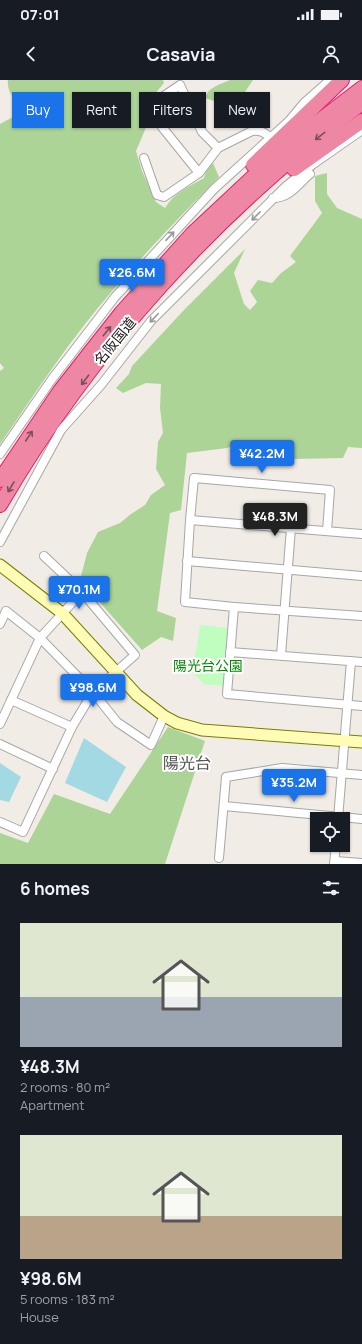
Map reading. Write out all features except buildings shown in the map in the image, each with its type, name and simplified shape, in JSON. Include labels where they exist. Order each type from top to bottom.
[{"type":"highway","points":[[193,233],[256,162],[342,80]]},
{"type":"highway","name":"名阪国道","points":[[0,480],[56,397],[92,350],[127,307],[193,233],[270,161],[362,88]]},
{"type":"highway","name":"名阪国道","points":[[0,505],[43,436],[99,360],[131,321],[178,269],[239,207],[310,144],[362,103]]},
{"type":"highway","points":[[131,321],[243,211],[290,172],[362,121]]},
{"type":"street","points":[[0,454],[52,378],[115,297],[214,189],[289,121],[304,103],[330,80]]},
{"type":"street","points":[[199,173],[162,127],[154,110],[155,102],[181,82],[202,132],[218,148]]},
{"type":"street","points":[[0,542],[61,430],[102,385],[152,321],[285,187],[312,165],[362,130]]},
{"type":"street","points":[[144,158],[157,195],[164,197],[199,173],[218,148],[252,131],[264,132],[270,137]]},
{"type":"street","points":[[273,198],[280,198],[290,193],[314,170],[362,135]]},
{"type":"street","points":[[328,531],[330,490],[194,478],[185,602],[234,608],[362,616]]},
{"type":"street","points":[[190,520],[362,534]]},
{"type":"street","points":[[281,655],[291,528]]},
{"type":"street","points":[[0,822],[23,832],[72,727],[93,692],[134,655],[82,592],[44,556]]},
{"type":"street","points":[[187,561],[362,576]]},
{"type":"street","points":[[0,565],[62,613],[137,695],[164,716],[177,723],[202,730],[362,742]]},
{"type":"street","points":[[0,724],[40,638],[82,592]]},
{"type":"street","points":[[234,608],[227,694],[362,706]]},
{"type":"street","points":[[0,624],[6,611],[40,638],[93,692],[117,722],[151,745],[164,716]]},
{"type":"street","points":[[230,652],[362,662]]},
{"type":"street","points":[[339,812],[351,662]]},
{"type":"street","points":[[11,700],[72,727]]},
{"type":"street","points":[[0,744],[53,769]]},
{"type":"street","points":[[219,858],[226,777],[282,768],[362,775]]},
{"type":"street","points":[[224,806],[310,815]]},
{"type":"street","points":[[350,818],[362,819]]},
{"type":"street","points":[[336,852],[335,862],[362,862]]},
{"type":"green space","points":[[8,80],[163,80],[164,83],[156,92],[139,92],[139,128],[146,128],[136,151],[142,171],[156,202],[165,208],[178,194],[204,178],[206,171],[213,163],[219,177],[126,275],[98,308],[54,366],[0,444],[0,371],[4,368],[0,363],[0,124],[12,118],[12,128],[64,128],[64,92],[12,92],[12,95],[8,85]]},
{"type":"green space","points":[[230,80],[253,80],[245,92],[214,92],[214,101],[206,98],[209,91]]},
{"type":"green space","points":[[327,173],[327,194],[337,208],[362,219],[362,448],[348,447],[343,458],[293,459],[277,446],[247,441],[227,448],[187,453],[181,510],[170,513],[157,611],[176,618],[173,641],[161,637],[142,650],[80,580],[87,553],[98,532],[120,523],[145,505],[151,495],[165,485],[156,469],[158,442],[163,433],[160,408],[161,384],[146,383],[123,393],[116,388],[129,374],[132,366],[183,311],[245,249],[234,273],[244,304],[250,310],[257,302],[250,291],[258,280],[272,283],[281,273],[296,262],[290,256],[322,213],[315,201],[315,176]]},
{"type":"green space","name":"陽光台公園","points":[[200,625],[228,628],[223,686],[204,684],[191,671],[197,647]]},
{"type":"green space","points":[[168,727],[205,741],[165,864],[0,864],[0,833],[28,843],[54,794],[110,814]]},
{"type":"water","points":[[84,738],[126,767],[107,802],[65,783]]},
{"type":"water","points":[[0,763],[21,777],[9,802],[0,800]]},
{"type":"district","name":"陽光台","points":[[187,763]]}]
